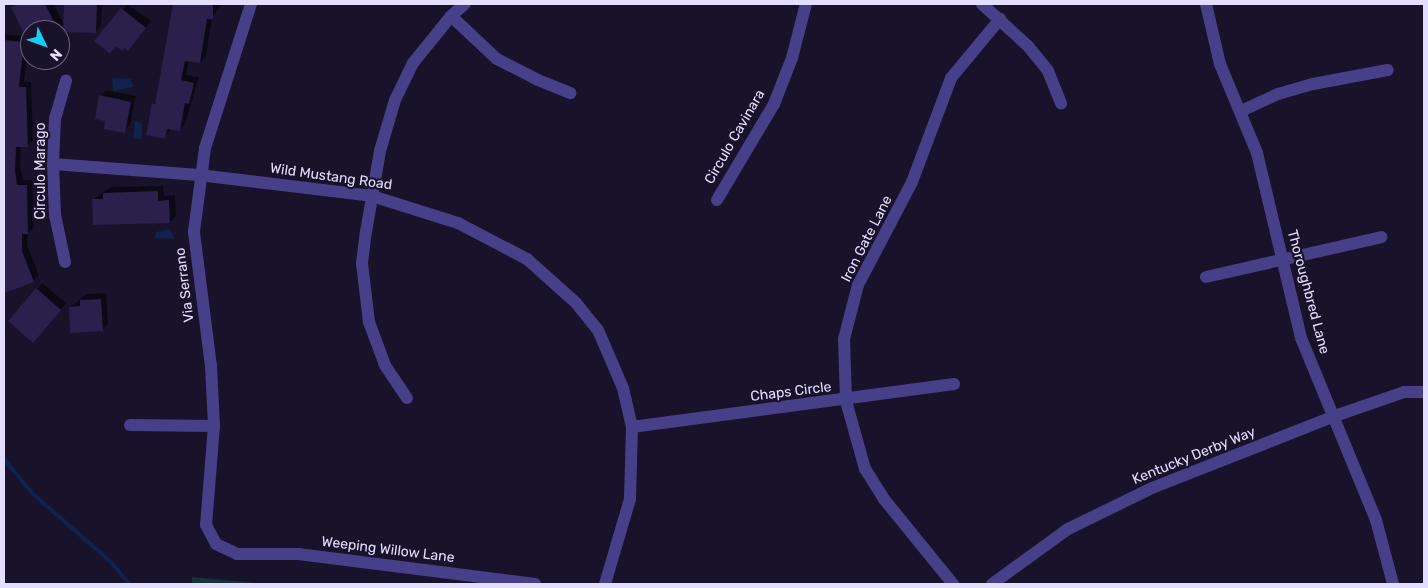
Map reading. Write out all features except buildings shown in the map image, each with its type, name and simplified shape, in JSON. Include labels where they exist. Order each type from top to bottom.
[{"type":"street","name":"Via Serrano","points":[[237,554],[216,544],[206,525],[214,426],[211,366],[194,232],[200,174],[251,4]]},
{"type":"street","points":[[408,398],[375,342],[365,301],[362,263],[380,151],[396,100],[413,63],[451,16],[465,4]]},
{"type":"street","name":"Circulo Cavinara","points":[[717,200],[774,104],[792,58],[806,4]]},
{"type":"street","points":[[982,4],[1028,46],[1048,71],[1061,103]]},
{"type":"street","name":"Thoroughbred Lane","points":[[1206,4],[1220,64],[1257,153],[1301,338],[1376,520],[1393,584]]},
{"type":"street","points":[[451,16],[497,58],[571,93]]},
{"type":"street","name":"Iron Gate Lane","points":[[953,584],[884,499],[865,469],[846,401],[844,338],[858,286],[912,182],[938,106],[951,78],[1000,19]]},
{"type":"street","points":[[1241,111],[1278,94],[1313,84],[1388,70]]},
{"type":"street","name":"Circulo Marago","points":[[65,262],[55,215],[53,164],[55,119],[66,81]]},
{"type":"street","name":"Wild Mustang Road","points":[[53,164],[200,174],[372,196],[458,223],[509,248],[542,271],[576,303],[598,330],[623,388],[632,427],[630,499],[605,584]]},
{"type":"street","points":[[1206,277],[1382,237]]},
{"type":"street","name":"Chaps Circle","points":[[632,427],[846,401],[954,384]]},
{"type":"street","name":"Kentucky Derby Way","points":[[992,584],[1068,529],[1152,488],[1332,417],[1404,392],[1424,392]]},
{"type":"street","points":[[130,425],[214,426]]},
{"type":"street","name":"Weeping Willow Lane","points":[[237,554],[298,554],[535,584]]},
{"type":"green space","points":[[192,577],[267,584],[192,584]]},
{"type":"water","points":[[112,78],[130,79],[134,87],[113,91]]},
{"type":"water","points":[[135,121],[142,123],[142,139],[133,138]]},
{"type":"water","points":[[170,229],[175,239],[154,238],[156,232]]},
{"type":"waterway","points":[[4,459],[33,494],[112,563],[129,584]]}]
